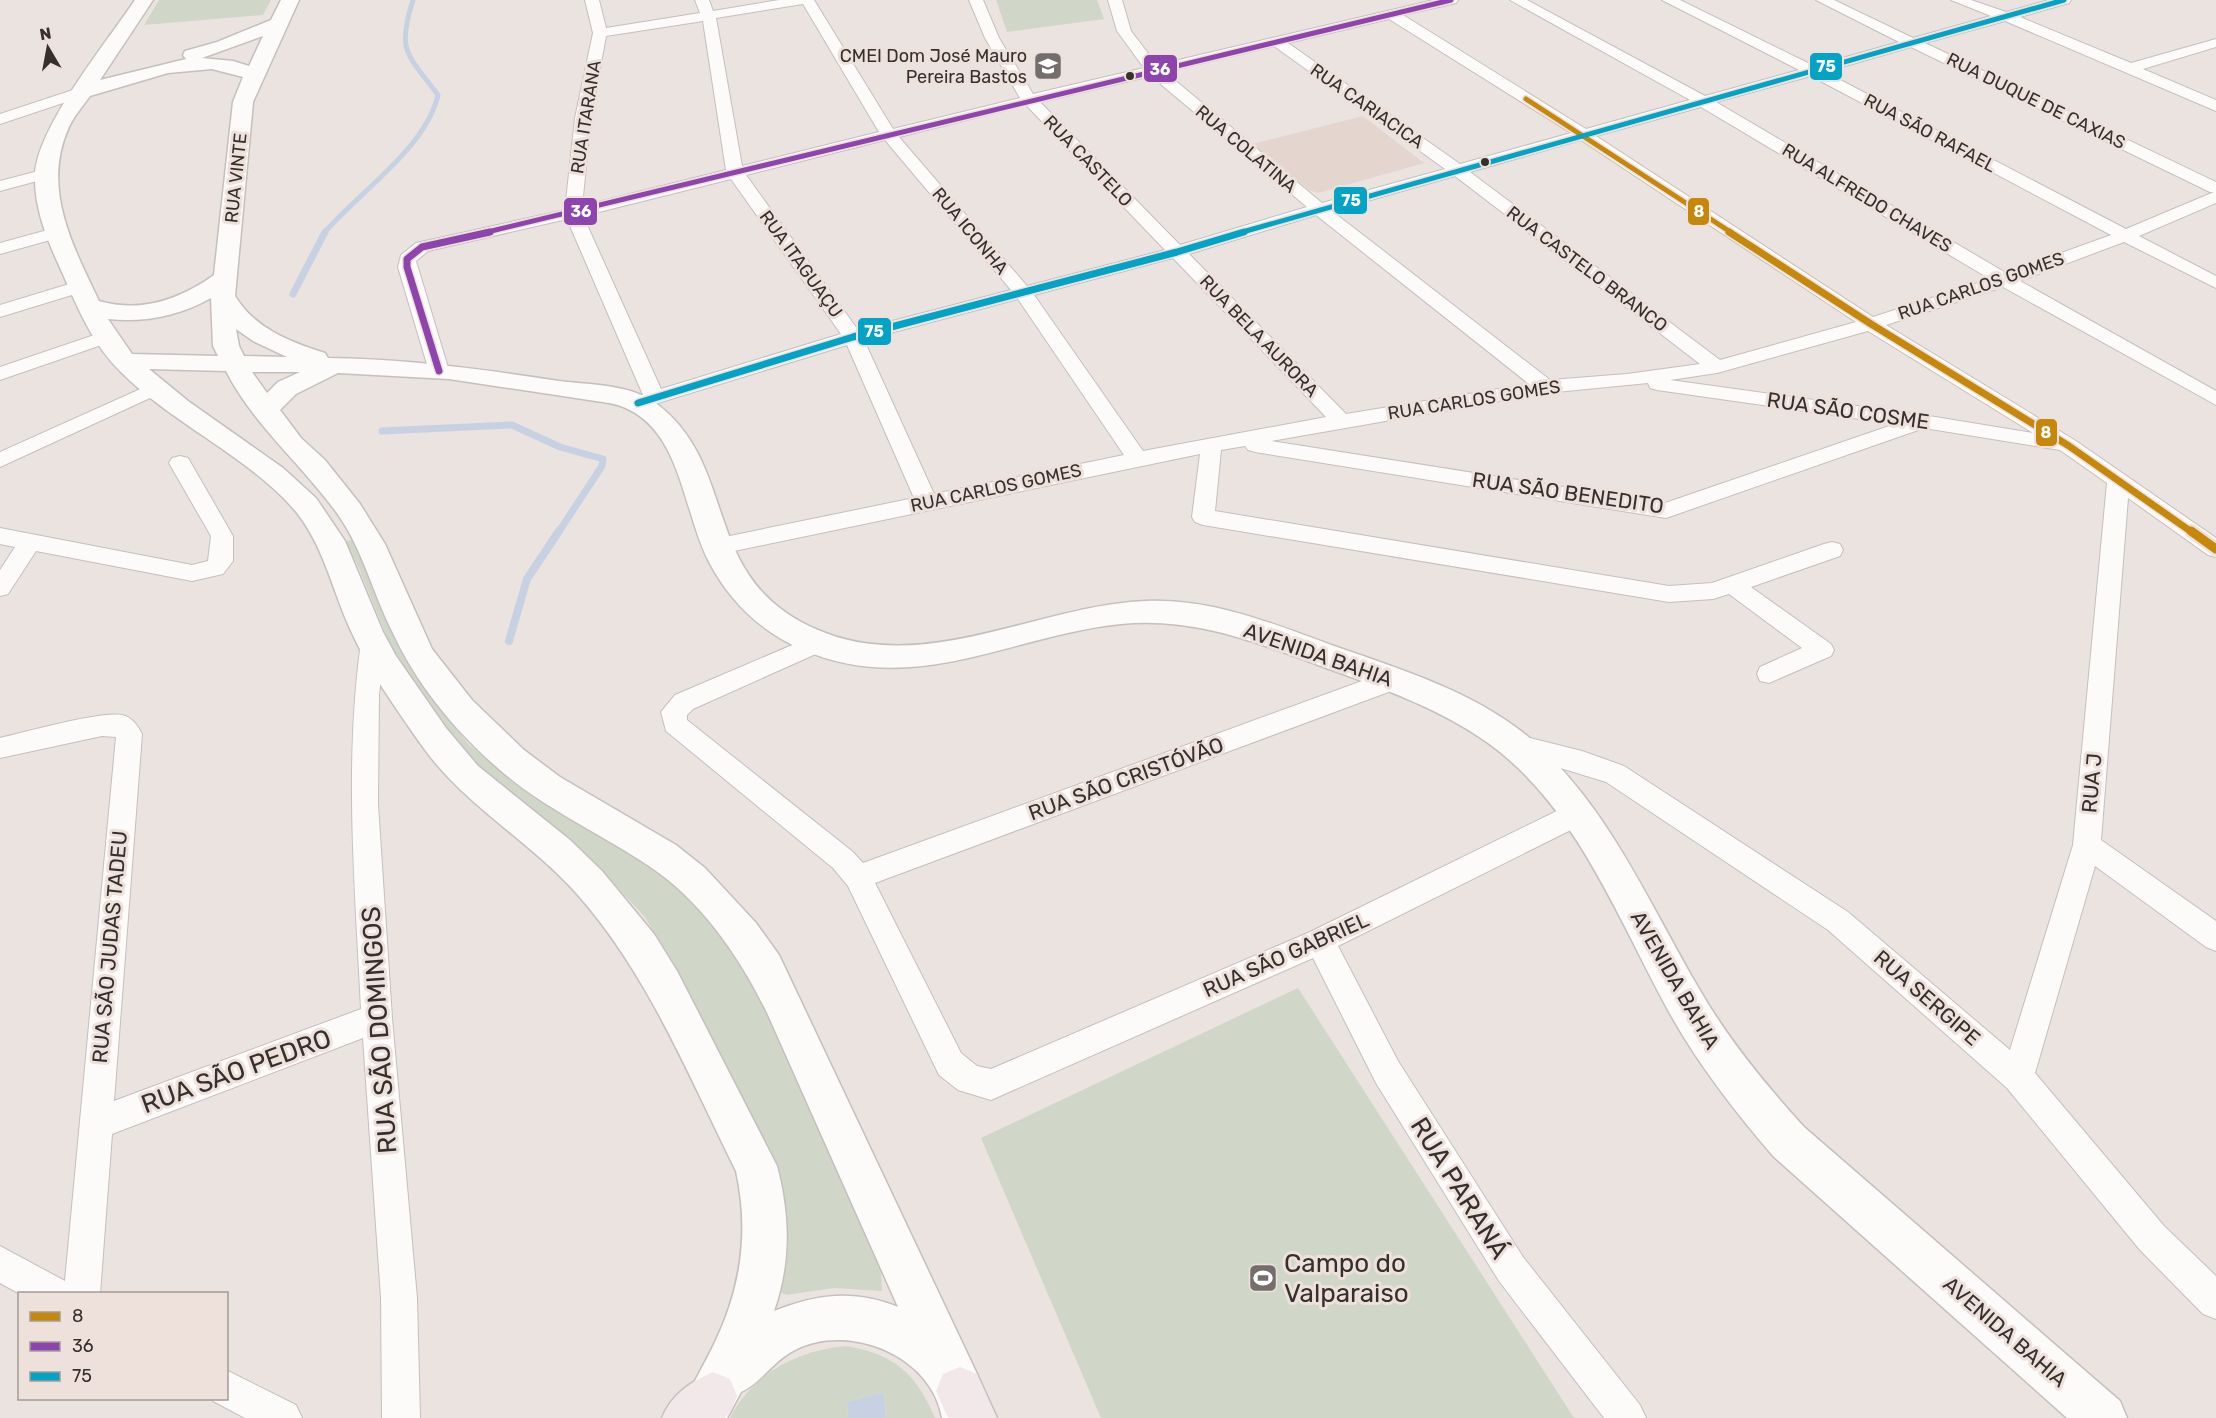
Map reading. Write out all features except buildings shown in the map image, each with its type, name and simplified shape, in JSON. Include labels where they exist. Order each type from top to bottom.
[{"type":"main road","points":[[144,0],[59,127],[46,174],[55,233],[84,296],[116,349],[156,388],[273,474],[306,505],[330,541],[373,642],[406,699],[466,776],[557,851],[616,912],[663,984],[756,1166],[763,1188],[766,1218],[760,1283],[751,1317],[735,1356],[698,1412]]},
{"type":"main road","name":"RUA VINTE","points":[[290,0],[276,24],[254,74],[242,114],[224,286],[223,329],[226,346],[264,411],[291,444],[315,466],[350,511],[370,544],[407,631],[421,657],[460,709],[512,760],[548,787],[663,856],[692,879],[743,935],[765,968],[783,1004],[966,1409]]},
{"type":"main road","points":[[107,58],[135,62],[173,58],[224,46],[276,24]]},
{"type":"main road","points":[[82,92],[154,72],[195,64],[226,63],[254,74]]},
{"type":"main road","points":[[84,296],[110,314],[143,314],[178,305],[224,286],[236,316],[259,335],[300,353],[347,366]]},
{"type":"main road","points":[[116,349],[235,364],[347,366],[439,371],[646,400]]},
{"type":"main road","points":[[264,411],[277,395],[298,381],[347,366]]},
{"type":"main road","name":"AVENIDA BAHIA","points":[[646,400],[673,435],[692,471],[715,547],[735,584],[752,604],[780,624],[818,644],[856,655],[910,657],[956,651],[1094,615],[1168,611],[1220,621],[1393,680],[1452,706],[1514,744],[1565,799],[1638,913],[1692,1014],[1750,1099],[1789,1142],[2103,1418]]},
{"type":"main road","points":[[698,1412],[735,1367],[762,1345],[790,1328],[821,1319],[851,1316],[880,1321],[907,1333],[943,1366],[966,1409]]},
{"type":"street","name":"RUA ITARANA","points":[[592,0],[600,33],[583,118],[573,213],[646,400]]},
{"type":"street","name":"RUA ITAGUAÇU","points":[[702,0],[709,17],[735,172],[853,337],[927,502]]},
{"type":"street","points":[[600,33],[806,0]]},
{"type":"street","name":"RUA ICONHA","points":[[806,0],[889,135],[1023,293],[1138,459]]},
{"type":"street","name":"RUA CASTELO","points":[[976,0],[992,38],[1029,100],[1177,252]]},
{"type":"street","name":"RUA COLATINA","points":[[1115,0],[1124,31],[1154,71],[1318,209],[1546,387]]},
{"type":"street","points":[[439,371],[407,267],[407,259],[422,247],[573,213],[1029,100],[1451,0]]},
{"type":"street","name":"RUA ALFREDO CHAVES","points":[[1517,0],[1704,102],[2005,280],[2216,399]]},
{"type":"street","name":"RUA SÃO RAFAEL","points":[[1669,0],[1815,72],[2216,283]]},
{"type":"street","name":"RUA DUQUE DE CAXIAS","points":[[1823,0],[2216,188]]},
{"type":"street","points":[[1958,0],[2006,16],[2216,106]]},
{"type":"street","points":[[646,400],[853,337],[1177,252],[1318,209],[1815,72],[2064,0]]},
{"type":"street","points":[[1391,14],[1584,135],[1871,324],[2069,446],[2216,549]]},
{"type":"street","name":"RUA CARIACICA","points":[[1278,42],[1457,170]]},
{"type":"street","points":[[2130,68],[2213,46]]},
{"type":"street","points":[[0,119],[82,92]]},
{"type":"street","name":"RUA CASTELO BRANCO","points":[[1457,170],[1717,367]]},
{"type":"street","points":[[0,186],[46,174]]},
{"type":"street","name":"RUA CARLOS GOMES","points":[[715,547],[1138,459],[1341,421],[1546,387],[1627,380],[1717,367],[1871,324],[2005,280],[2124,236],[2216,197]]},
{"type":"street","points":[[0,249],[55,233]]},
{"type":"street","name":"RUA BELA AURORA","points":[[1177,252],[1341,421]]},
{"type":"street","points":[[0,311],[84,296]]},
{"type":"street","points":[[0,374],[116,349]]},
{"type":"street","name":"RUA SÃO COSME","points":[[1627,380],[1923,421],[2069,446]]},
{"type":"street","points":[[0,460],[156,388]]},
{"type":"street","name":"RUA SÃO BENEDITO","points":[[1237,442],[1666,511],[1923,421]]},
{"type":"street","points":[[1211,447],[1203,517],[1669,594],[1713,591],[1832,550]]},
{"type":"street","points":[[0,536],[192,573],[215,568],[221,561],[222,536],[180,463]]},
{"type":"street","name":"RUA J","points":[[2018,1077],[2087,845],[2118,481]]},
{"type":"street","points":[[0,588],[31,541]]},
{"type":"street","points":[[1732,585],[1822,650],[1768,674]]},
{"type":"street","name":"RUA SÃO DOMINGOS","points":[[373,642],[366,694],[364,804],[377,1018],[399,1298],[401,1418]]},
{"type":"street","points":[[818,644],[684,702],[674,712],[675,724],[843,860],[858,877]]},
{"type":"street","name":"RUA SÃO CRISTÓVÃO","points":[[858,877],[1393,680]]},
{"type":"street","name":"RUA SÃO JUDAS TADEU","points":[[0,748],[102,726],[120,725],[129,734],[82,1292]]},
{"type":"street","name":"RUA SERGIPE","points":[[1514,744],[1582,762],[1615,774],[1838,921],[2018,1077],[2130,1212],[2216,1301]]},
{"type":"street","points":[[1565,799],[1555,772],[1565,765],[1582,762]]},
{"type":"street","name":"RUA SÃO GABRIEL","points":[[858,877],[950,1064],[969,1079],[991,1085],[1320,941],[1565,799]]},
{"type":"street","points":[[2087,845],[2216,938]]},
{"type":"street","name":"RUA PARANÁ","points":[[1320,941],[1387,1072],[1511,1269],[1626,1418]]},
{"type":"street","name":"RUA SÃO PEDRO","points":[[95,1124],[377,1018]]},
{"type":"street","points":[[0,1263],[51,1292]]},
{"type":"street","points":[[228,1389],[284,1418]]},
{"type":"shaded area","points":[[1363,116],[1424,163],[1318,193],[1309,190],[1252,144]]},
{"type":"green space","points":[[159,0],[271,0],[263,15],[144,25]]},
{"type":"green space","points":[[996,0],[1097,0],[1104,19],[1007,32]]},
{"type":"green space","points":[[353,539],[441,709],[469,745],[541,800],[644,860],[693,898],[732,945],[762,1000],[881,1272],[882,1291],[834,1288],[787,1295],[779,1292],[772,1163],[677,969],[644,916],[601,870],[461,750],[409,677],[390,644],[358,566],[345,542]]},
{"type":"green space","name":"Campo do Valparaiso","points":[[1298,988],[1574,1418],[1101,1418],[981,1138]]},
{"type":"green space","points":[[846,1346],[877,1354],[901,1368],[920,1389],[935,1418],[886,1418],[884,1392],[847,1402],[848,1418],[730,1418],[751,1388],[764,1376],[794,1359],[828,1348]]},
{"type":"water","points":[[884,1392],[886,1418],[848,1418],[847,1402]]},
{"type":"waterway","points":[[324,233],[406,151],[431,114],[438,95],[412,61],[406,43],[408,18],[413,0]]},
{"type":"waterway","points":[[293,294],[325,232]]},
{"type":"waterway","points":[[382,431],[512,425],[560,447],[603,459],[602,466],[558,533]]},
{"type":"waterway","points":[[509,641],[527,579],[559,531]]},
{"type":"transit line","name":"36","points":[[439,371],[407,267],[407,259],[422,247],[573,213],[1029,100],[1451,0]]},
{"type":"transit line","name":"75","points":[[638,403],[853,337],[1177,252],[1319,209],[2064,0]]},
{"type":"transit line","name":"8","points":[[1526,99],[1871,324],[2069,446],[2216,549]]},
{"type":"place","name":"CMEI Dom José Mauro Pereira Bastos","points":[[1048,66]]},
{"type":"place","name":"Campo do Valparaiso","points":[[1263,1278]]}]
